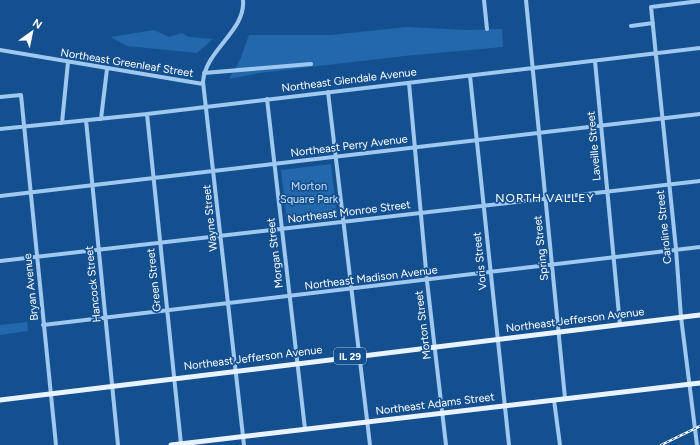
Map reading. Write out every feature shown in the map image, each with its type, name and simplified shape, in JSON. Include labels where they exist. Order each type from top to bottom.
[{"type":"main road","name":"Northeast Jefferson Avenue","points":[[0,400],[359,355],[700,315]]},
{"type":"main road","name":"Northeast Adams Street","points":[[171,445],[700,383]]},
{"type":"street","name":"Wayne Street","points":[[243,0],[242,16],[209,62],[204,73],[203,84],[244,445]]},
{"type":"street","points":[[484,0],[487,29]]},
{"type":"street","name":"Spring Street","points":[[526,0],[565,398]]},
{"type":"street","name":"Caroline Street","points":[[696,445],[681,317],[676,249],[651,7],[700,1]]},
{"type":"street","points":[[631,26],[653,23]]},
{"type":"street","name":"Northeast Glendale Avenue","points":[[0,129],[147,114],[700,48]]},
{"type":"street","name":"Northeast Greenleaf Street","points":[[0,50],[203,84]]},
{"type":"street","name":"Laveille Street","points":[[595,61],[620,325]]},
{"type":"street","points":[[62,123],[68,62]]},
{"type":"street","name":"Northeast Greenleaf Street","points":[[204,73],[311,64]]},
{"type":"street","points":[[101,119],[107,69]]},
{"type":"street","name":"Voris Street","points":[[470,76],[509,445]]},
{"type":"street","name":"Morton Street","points":[[409,83],[420,212],[446,445]]},
{"type":"street","points":[[328,92],[370,445]]},
{"type":"street","name":"Bryan Avenue","points":[[0,97],[21,95],[49,393],[56,445]]},
{"type":"street","name":"Morgan Street","points":[[267,99],[305,429]]},
{"type":"street","name":"Green Street","points":[[147,114],[174,378],[179,444]]},
{"type":"street","name":"Northeast Perry Avenue","points":[[0,196],[31,191],[700,114]]},
{"type":"street","name":"Hancock Street","points":[[86,120],[118,445]]},
{"type":"street","name":"Northeast Monroe Street","points":[[0,262],[281,228],[700,181]]},
{"type":"street","name":"Northeast Madison Avenue","points":[[43,325],[700,247]]},
{"type":"street","points":[[554,400],[560,445]]},
{"type":"green space","points":[[407,27],[465,30],[502,29],[503,47],[404,56],[259,73],[229,79],[240,60],[249,35],[331,35]]},
{"type":"green space","points":[[154,30],[169,37],[182,33],[189,37],[213,39],[197,53],[127,46],[111,37]]},
{"type":"green space","name":"Morton Square Park","points":[[331,164],[337,216],[287,222],[281,170]]},
{"type":"green space","points":[[27,322],[28,331],[0,335],[0,325]]},
{"type":"railway","points":[[661,445],[700,426]]},
{"type":"district","name":"NORTH VALLEY","points":[[545,198]]}]
